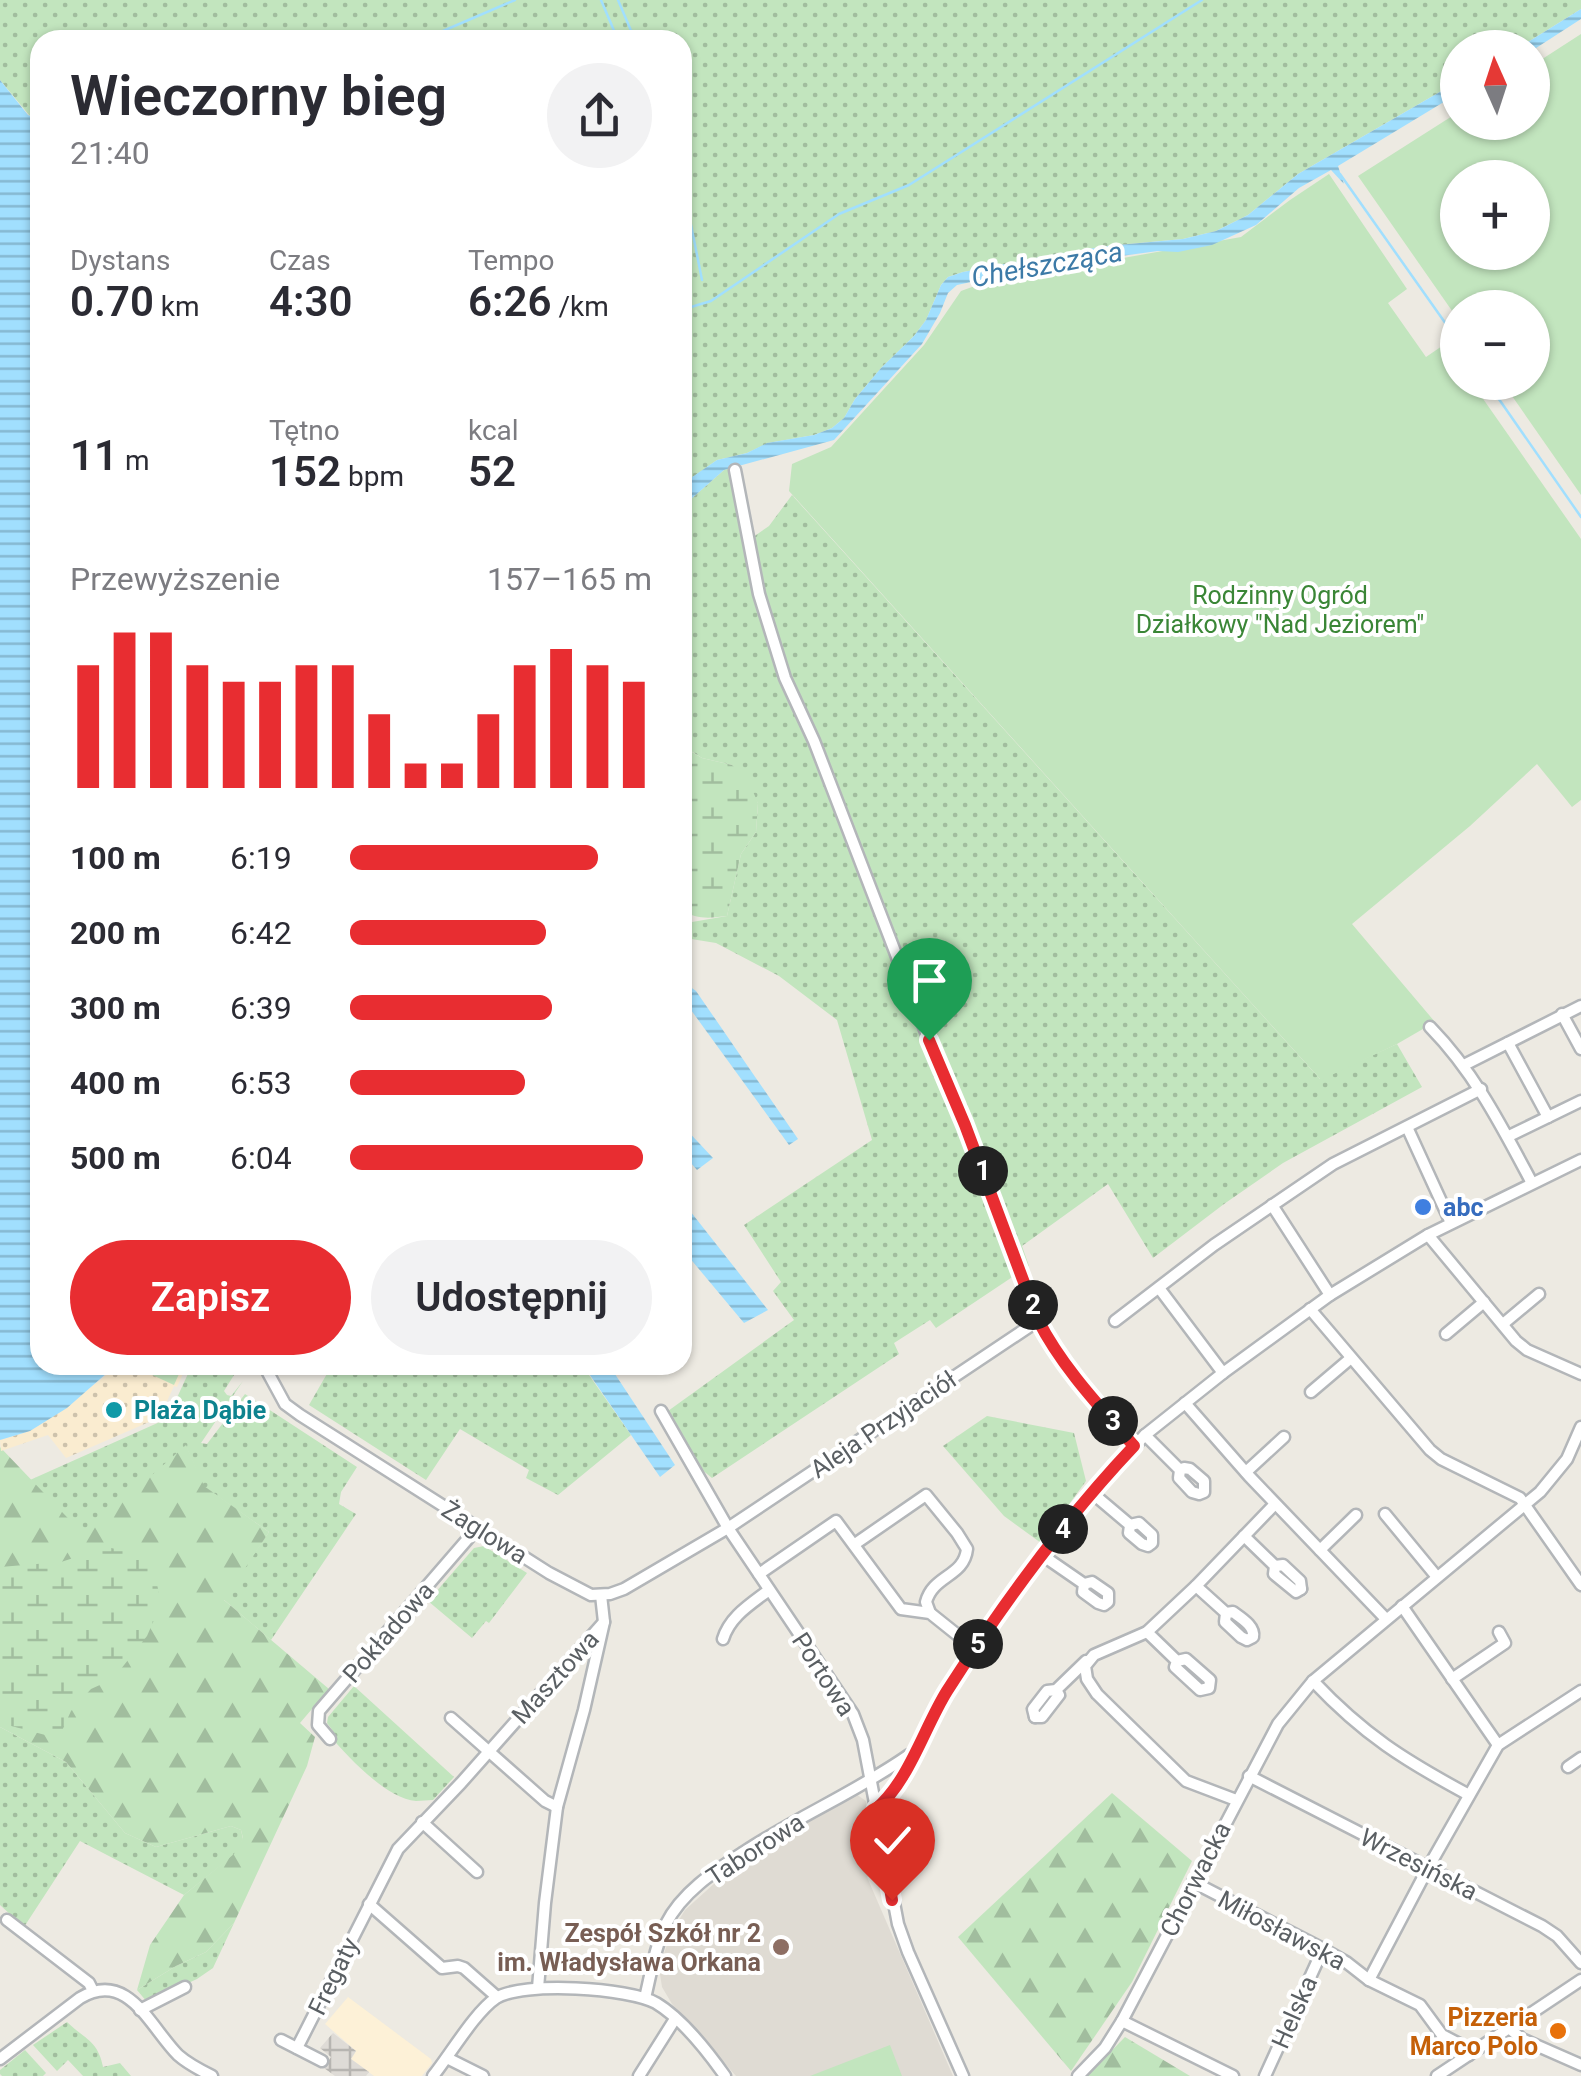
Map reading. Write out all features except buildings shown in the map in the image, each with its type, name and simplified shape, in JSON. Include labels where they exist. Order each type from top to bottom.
[{"type":"street","points":[[735,470],[759,594],[786,678],[814,741],[1038,1320],[1070,1372],[1134,1446]]},
{"type":"street","points":[[1464,1065],[1581,1006]]},
{"type":"street","points":[[1562,1014],[1581,1050]]},
{"type":"street","points":[[1430,1027],[1481,1089],[1532,1184]]},
{"type":"street","points":[[1508,1043],[1548,1117]]},
{"type":"street","points":[[1115,1321],[1214,1244],[1332,1164],[1481,1089]]},
{"type":"street","points":[[1508,1136],[1581,1100]]},
{"type":"street","points":[[1407,1127],[1450,1223]]},
{"type":"street","points":[[876,1809],[896,1786],[944,1696],[1042,1555],[1091,1492],[1145,1435],[1330,1294],[1450,1223],[1581,1160]]},
{"type":"street","points":[[1272,1205],[1330,1294]]},
{"type":"street","points":[[1428,1235],[1527,1350],[1581,1374]]},
{"type":"street","points":[[1158,1288],[1224,1373]]},
{"type":"street","points":[[1503,1324],[1539,1294]]},
{"type":"street","points":[[1446,1334],[1484,1302]]},
{"type":"street","points":[[1310,1309],[1430,1450],[1510,1492],[1525,1504],[1581,1585]]},
{"type":"street","name":"Aleja Przyjaciół","points":[[728,1528],[1038,1320]]},
{"type":"street","points":[[1311,1392],[1351,1358]]},
{"type":"street","name":"Żaglowa","points":[[269,1375],[285,1404],[581,1592],[601,1596]]},
{"type":"street","points":[[1186,1404],[1275,1504],[1386,1618]]},
{"type":"street","name":"Portowa","points":[[661,1411],[728,1528],[853,1714],[862,1740],[898,1924],[963,2076]]},
{"type":"street","name":"Chorwacka","points":[[1078,2076],[1105,2048],[1122,2021],[1236,1800],[1287,1711],[1313,1681],[1540,1492],[1567,1459],[1581,1428]]},
{"type":"street","points":[[1145,1435],[1180,1470]]},
{"type":"street","points":[[1246,1472],[1284,1437]]},
{"type":"street","points":[[1091,1492],[1130,1525]]},
{"type":"street","points":[[855,1544],[926,1495],[967,1550],[964,1564],[932,1587],[926,1602],[930,1612],[975,1649]]},
{"type":"street","points":[[1056,1690],[1094,1655],[1147,1632],[1275,1504]]},
{"type":"street","points":[[1385,1514],[1437,1577]]},
{"type":"street","points":[[1320,1550],[1356,1515]]},
{"type":"street","points":[[759,1574],[836,1520],[901,1609],[930,1612]]},
{"type":"street","name":"Pokładowa","points":[[330,1739],[318,1725],[320,1711],[478,1528]]},
{"type":"street","points":[[601,1596],[624,1589],[728,1528]]},
{"type":"street","points":[[1244,1536],[1275,1566]]},
{"type":"street","points":[[1042,1555],[1084,1584]]},
{"type":"street","points":[[1196,1586],[1226,1613]]},
{"type":"street","points":[[723,1639],[734,1618],[769,1590]]},
{"type":"street","name":"Masztowa","points":[[461,1782],[604,1622],[601,1596]]},
{"type":"street","points":[[1402,1606],[1498,1745],[1581,1691]]},
{"type":"street","points":[[538,1988],[557,1806],[604,1622]]},
{"type":"street","points":[[1147,1632],[1176,1661]]},
{"type":"street","points":[[1452,1679],[1505,1642],[1499,1632]]},
{"type":"street","points":[[1087,1660],[1085,1672],[1092,1688],[1186,1781],[1236,1800]]},
{"type":"street","points":[[1313,1681],[1350,1719],[1382,1744],[1469,1795]]},
{"type":"street","points":[[451,1718],[545,1802],[557,1806]]},
{"type":"street","name":"Miłosławska","points":[[1369,1980],[1498,1745]]},
{"type":"street","name":"Taborowa","points":[[645,1998],[666,1923],[705,1879],[757,1844],[902,1760],[916,1747]]},
{"type":"street","points":[[1568,1767],[1581,1758]]},
{"type":"street","name":"Wrzesińska","points":[[1249,1776],[1542,1926],[1558,1936],[1581,1963]]},
{"type":"street","name":"Fregaty","points":[[298,2048],[398,1848],[461,1782]]},
{"type":"street","points":[[422,1822],[477,1872]]},
{"type":"street","name":"Miłosławska","points":[[1193,1882],[1324,1949],[1369,1980],[1420,2005],[1442,2035],[1463,2046],[1469,2055]]},
{"type":"street","name":"Fregaty","points":[[369,1904],[442,1968],[464,1968],[497,1998]]},
{"type":"street","points":[[6,1920],[76,1972],[93,1991]]},
{"type":"street","name":"Helska","points":[[1266,2076],[1324,1949]]},
{"type":"street","points":[[1437,2076],[1581,1980]]},
{"type":"street","points":[[140,2010],[185,1987]]},
{"type":"street","points":[[433,2076],[486,2006],[516,1990],[538,1988],[603,1991],[645,1998],[660,2005],[725,2076]]},
{"type":"street","points":[[0,2059],[80,1998],[93,1991],[115,1990],[140,2010],[183,2059],[212,2076]]},
{"type":"street","points":[[639,2076],[675,2019]]},
{"type":"street","points":[[1122,2021],[1233,2076]]},
{"type":"street","points":[[1510,2029],[1522,2039],[1581,2066]]},
{"type":"street","points":[[281,2040],[322,2061]]},
{"type":"street","points":[[448,2058],[483,2076]]},
{"type":"shaded area","name":"Zespół Szkół nr 2 im. Władysława Orkana","points":[[856,1794],[866,1801],[876,1855],[871,1858],[877,1872],[867,1877],[953,2076],[736,2076],[672,2004],[662,1987],[659,1968],[671,1933],[685,1910],[737,1863]]},
{"type":"shaded area","points":[[348,1997],[431,2059],[422,2076],[374,2076],[351,2059],[356,2051],[325,2024]]},
{"type":"shaded area","points":[[333,2033],[356,2051],[351,2059],[369,2072],[366,2076],[335,2076],[324,2068],[331,2057],[320,2048]]},
{"type":"green space","points":[[0,0],[1581,0],[1581,9],[1547,30],[1440,30],[1440,92],[1298,174],[1248,215],[1216,231],[1183,239],[1046,256],[948,277],[914,336],[881,368],[832,428],[717,460],[692,478],[692,30],[30,30],[29,115],[0,80]]},
{"type":"green space","points":[[1581,34],[1581,495],[1515,400],[1550,400],[1550,290],[1440,290],[1440,294],[1358,176],[1440,124],[1440,140],[1550,140],[1550,54]]},
{"type":"green space","name":"Rodzinny Ogród Działkowy \"Nad Jeziorem\"","points":[[1329,174],[1407,289],[1388,303],[1426,357],[1440,347],[1440,400],[1484,400],[1581,539],[1581,800],[1572,807],[1537,764],[1470,826],[1352,924],[1435,1022],[1321,1080],[789,491],[792,464],[831,447],[924,345],[961,291],[983,283],[1241,237]]},
{"type":"green space","points":[[731,468],[746,542],[769,526],[792,495],[1320,1079],[1397,1044],[1422,1087],[1283,1163],[1153,1258],[1108,1184],[1022,1246],[1029,1266],[936,1328],[930,1320],[894,1343],[899,1354],[712,1478],[701,1469],[668,1411],[794,1320],[773,1291],[781,1282],[744,1225],[872,1140],[837,1020],[779,976],[716,943],[692,939],[692,922],[727,916],[741,854],[756,832],[758,803],[732,765],[692,752],[692,498]]},
{"type":"green space","points":[[692,752],[732,765],[748,780],[758,803],[756,832],[741,854],[727,916],[692,915]]},
{"type":"green space","points":[[152,1375],[178,1375],[174,1385]]},
{"type":"green space","points":[[187,1375],[234,1375],[224,1391],[227,1395],[231,1396],[243,1381],[201,1443],[207,1444],[245,1394],[357,1467],[341,1492],[339,1504],[356,1514],[271,1640],[223,1599],[269,1532],[203,1486],[186,1446],[84,1536],[30,1480],[162,1421]]},
{"type":"green space","points":[[326,1375],[589,1375],[631,1435],[558,1495],[526,1478],[529,1470],[460,1429],[426,1480],[309,1405]]},
{"type":"green space","points":[[987,1416],[1074,1433],[1086,1481],[1041,1543],[1004,1516],[943,1446]]},
{"type":"green space","points":[[186,1445],[204,1486],[269,1532],[224,1600],[329,1689],[300,1723],[315,1737],[307,1766],[234,1923],[206,1952],[137,1990],[150,1945],[184,1895],[234,1854],[243,1838],[241,1830],[231,1826],[156,1847],[125,1833],[66,1762],[0,1727],[0,1447],[84,1535]]},
{"type":"green space","points":[[484,1546],[527,1573],[489,1623],[486,1621],[472,1638],[428,1601],[474,1548]]},
{"type":"green space","points":[[107,1547],[145,1556],[161,1604],[147,1636],[113,1679],[91,1689],[71,1711],[61,1733],[49,1736],[0,1723],[0,1567],[61,1562]]},
{"type":"green space","points":[[354,1686],[454,1777],[433,1800],[416,1801],[393,1793],[369,1776],[330,1736],[333,1731],[328,1717]]},
{"type":"green space","points":[[0,1727],[66,1762],[125,1833],[156,1847],[231,1826],[241,1830],[243,1839],[235,1854],[184,1895],[80,1841],[24,1927],[0,1905]]},
{"type":"green space","points":[[1112,1793],[1192,1861],[1132,1982],[1071,2071],[958,1937]]},
{"type":"green space","points":[[234,1923],[213,1968],[147,2002],[137,1990],[206,1952]]},
{"type":"green space","points":[[67,2022],[94,2046],[103,2067],[120,2063],[131,2076],[83,2076],[68,2060],[57,2071],[33,2045]]},
{"type":"green space","points":[[1125,2037],[1190,2076],[1087,2076]]},
{"type":"green space","points":[[890,2045],[902,2076],[810,2076]]},
{"type":"green space","points":[[25,2050],[46,2073],[2,2076],[0,2070]]},
{"type":"sand","name":"Plaża Dąbie","points":[[106,1375],[182,1375],[156,1419],[66,1458],[48,1435],[1,1451],[0,1440],[30,1431]]},
{"type":"water","points":[[1581,9],[1581,19],[1550,39],[1547,30]]},
{"type":"water","points":[[0,80],[30,116],[30,1375],[105,1375],[67,1408],[30,1431],[0,1440]]},
{"type":"water","name":"Chełszcząca","points":[[1440,92],[1440,104],[1338,166],[1344,184],[1331,170],[1299,188],[1256,225],[1212,245],[1099,259],[957,285],[948,293],[922,344],[834,440],[724,470],[692,498],[692,477],[717,460],[747,453],[767,443],[814,435],[844,418],[855,399],[926,320],[948,277],[1107,246],[1183,239],[1216,231],[1248,215],[1298,174]]},
{"type":"water","points":[[692,988],[798,1139],[789,1145],[692,1011]]},
{"type":"water","points":[[692,1136],[713,1158],[697,1170],[692,1164]]},
{"type":"water","points":[[692,1213],[768,1310],[744,1323],[692,1261]]},
{"type":"water","points":[[590,1375],[616,1375],[675,1465],[660,1477]]},
{"type":"waterway","points":[[445,30],[515,0]]},
{"type":"waterway","points":[[601,0],[614,30]]},
{"type":"waterway","points":[[618,0],[631,30]]},
{"type":"waterway","points":[[692,307],[711,301],[839,214],[909,185],[1202,0]]},
{"type":"waterway","points":[[1340,174],[1440,316]]},
{"type":"waterway","points":[[692,230],[702,280]]},
{"type":"waterway","points":[[1500,400],[1581,517]]},
{"type":"place","name":"abc","points":[[1423,1207]]},
{"type":"place","name":"Plaża Dąbie","points":[[114,1410]]},
{"type":"place","name":"Zespół Szkół nr 2 im. Władysława Orkana","points":[[781,1947]]},
{"type":"place","name":"Pizzeria Marco Polo","points":[[1558,2031]]},
{"type":"route","points":[[892,1900],[876,1809],[896,1786],[944,1696],[1009,1600],[1091,1492],[1134,1446],[1070,1372],[1048,1340],[929,1040]]}]
